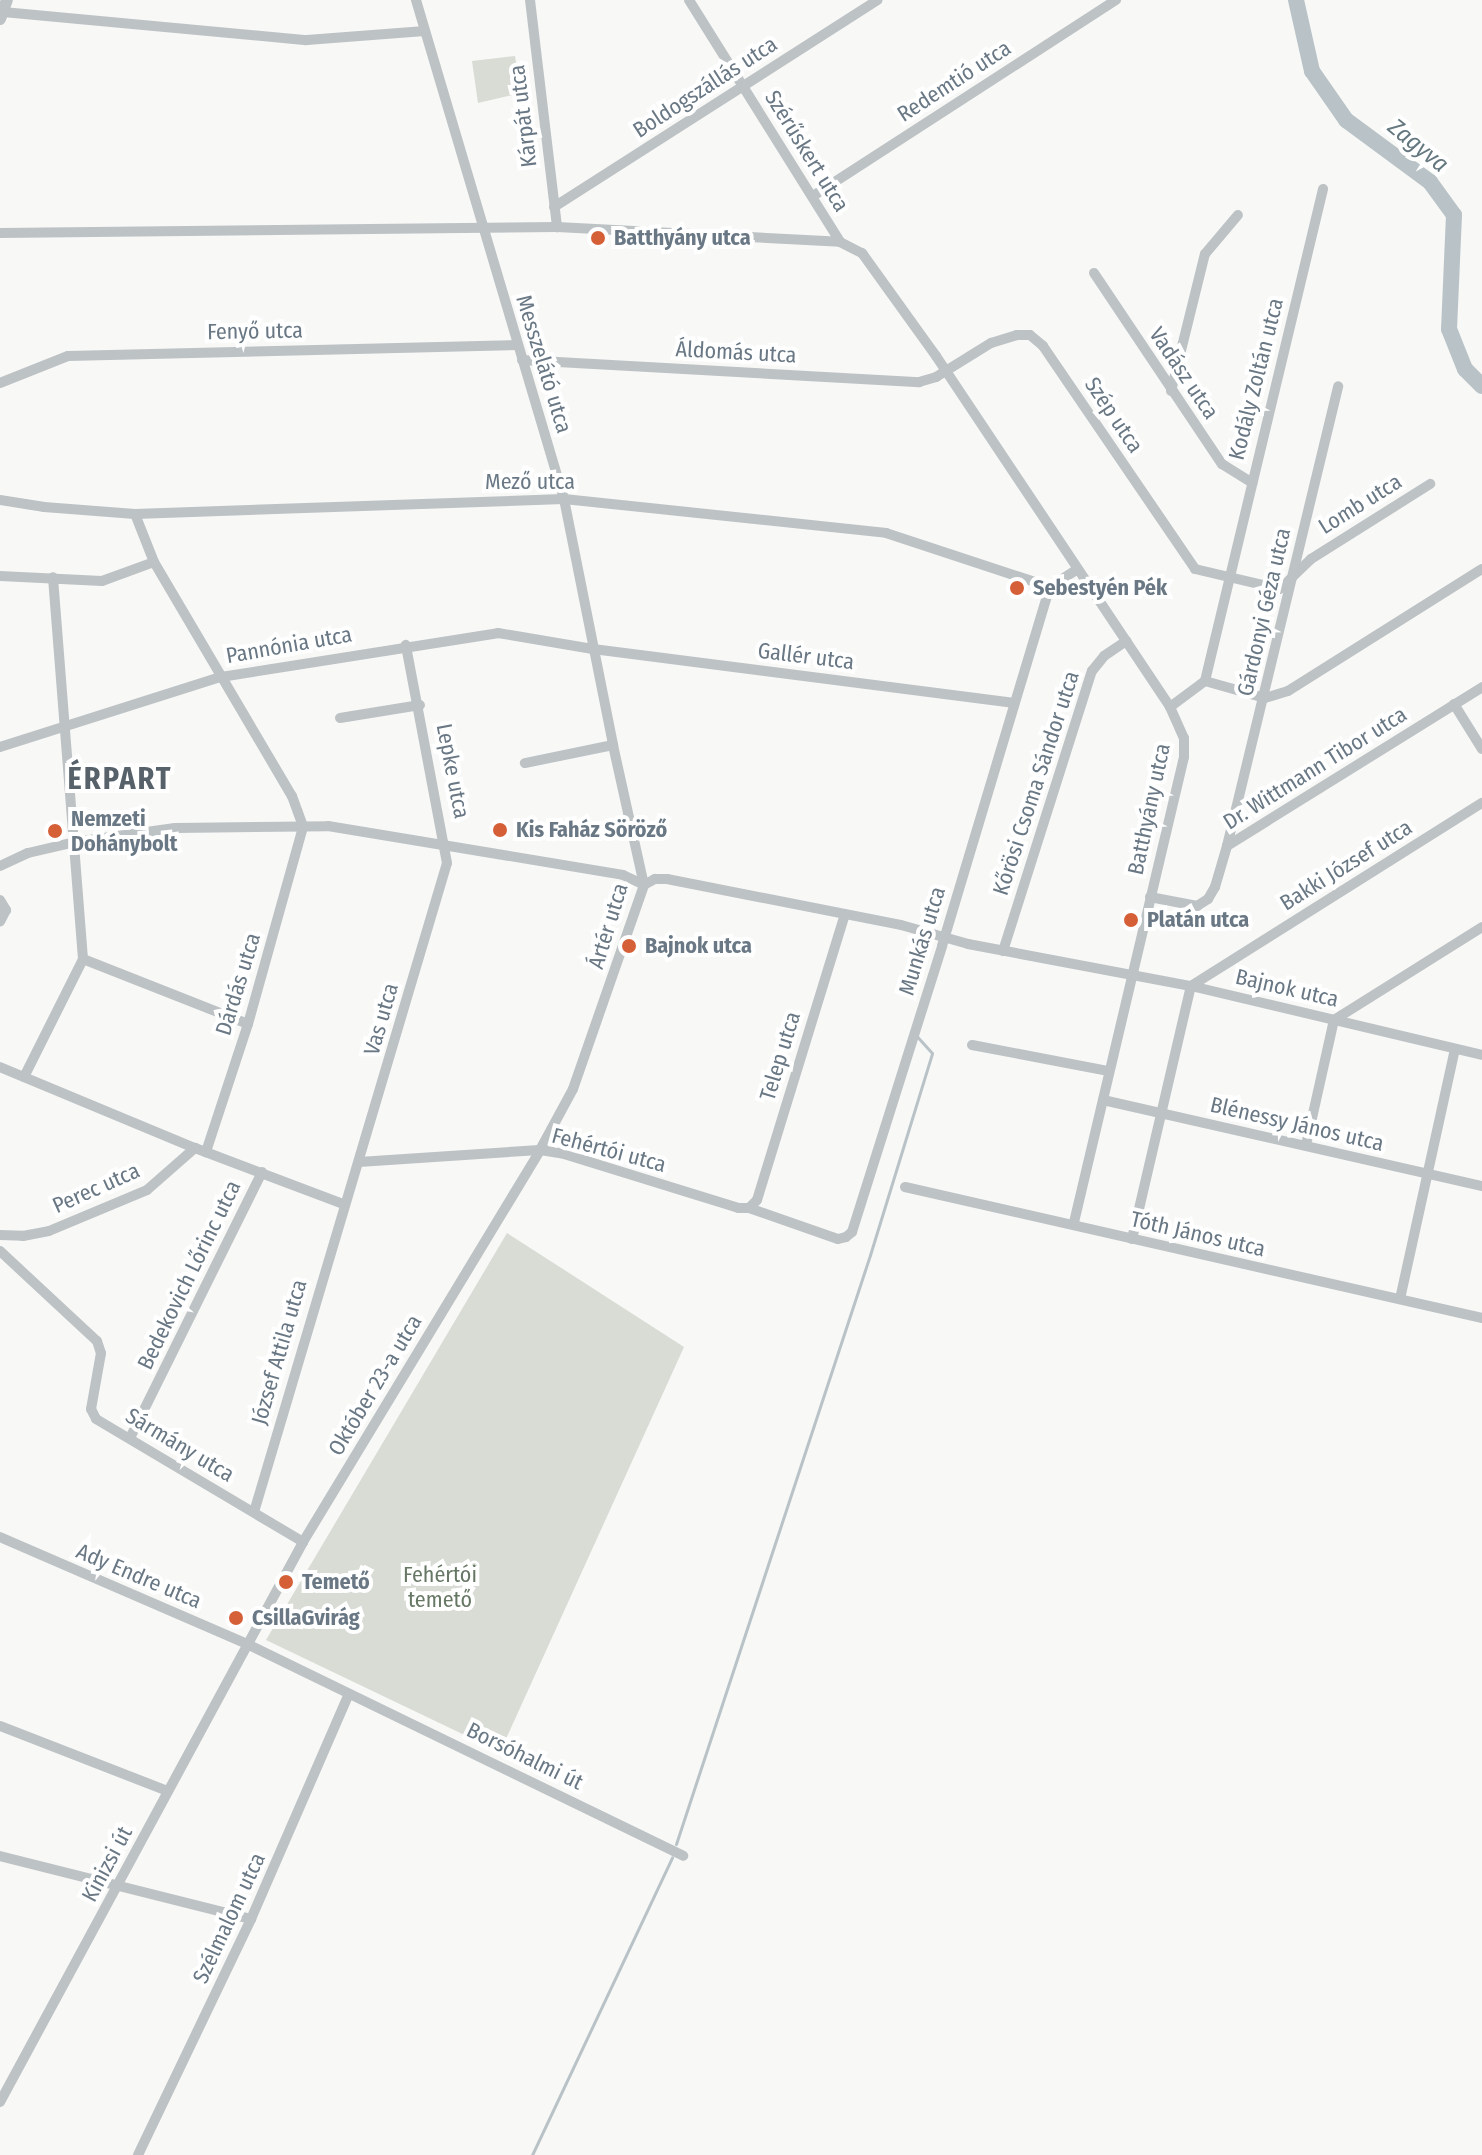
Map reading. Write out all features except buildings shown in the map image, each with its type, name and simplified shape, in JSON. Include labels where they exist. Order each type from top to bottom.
[{"type":"street","name":"Messzelátó utca","points":[[416,0],[564,499],[613,745]]},
{"type":"street","name":"Kárpát utca","points":[[530,0],[557,227]]},
{"type":"street","name":"Szérűskert utca","points":[[689,0],[840,242]]},
{"type":"street","name":"Boldogszállás utca","points":[[554,207],[878,0]]},
{"type":"street","name":"Redemtió utca","points":[[813,196],[1116,0]]},
{"type":"street","points":[[3,10],[307,40],[425,31]]},
{"type":"street","name":"Kodály Zoltán utca","points":[[1228,579],[1323,189]]},
{"type":"street","points":[[1171,391],[1205,254],[1238,215]]},
{"type":"street","points":[[0,233],[483,226],[840,242]]},
{"type":"street","name":"Batthyány utca","points":[[840,242],[862,253],[873,265],[1170,707],[1184,738],[1184,757],[1074,1223]]},
{"type":"street","name":"Vadász utca","points":[[1094,273],[1222,464],[1252,483]]},
{"type":"street","name":"Szép utca","points":[[945,371],[991,343],[1017,335],[1030,335],[1043,346],[1195,569],[1228,579]]},
{"type":"street","name":"Fenyő utca","points":[[0,383],[68,356],[516,345]]},
{"type":"street","name":"Áldomás utca","points":[[522,360],[919,382],[945,371]]},
{"type":"street","name":"Gárdonyi Géza utca","points":[[1227,846],[1338,386]]},
{"type":"street","name":"Lomb utca","points":[[1291,579],[1311,559],[1430,484]]},
{"type":"street","name":"Mező utca","points":[[0,500],[44,507],[135,514],[564,499],[886,533],[1050,587]]},
{"type":"street","points":[[135,514],[154,562],[292,796],[303,827]]},
{"type":"street","points":[[0,576],[102,581],[154,562]]},
{"type":"street","points":[[1050,587],[1078,569]]},
{"type":"street","points":[[1205,681],[1265,698],[1288,691],[1482,569]]},
{"type":"street","points":[[24,1077],[83,959],[53,577]]},
{"type":"street","points":[[1170,707],[1205,681],[1228,579],[1280,589],[1291,579]]},
{"type":"street","name":"Munkás utca","points":[[749,1208],[838,1239],[852,1232],[1050,587]]},
{"type":"street","name":"Pannónia utca","points":[[0,747],[221,677],[406,645],[498,633],[593,649]]},
{"type":"street","name":"Kőrösi Csoma Sándor utca","points":[[1003,951],[1092,671],[1104,656],[1126,641]]},
{"type":"street","name":"Lepke utca","points":[[406,645],[446,844]]},
{"type":"street","name":"Gallér utca","points":[[593,649],[1015,703]]},
{"type":"street","name":"Dr. Wittmann Tibor utca","points":[[1150,897],[1197,906],[1208,899],[1215,887],[1227,846],[1482,687]]},
{"type":"street","points":[[1454,704],[1482,749]]},
{"type":"street","name":"Lepke utca","points":[[340,718],[420,705]]},
{"type":"street","points":[[525,763],[613,745]]},
{"type":"street","name":"Ártér utca","points":[[540,1150],[573,1089],[644,885],[613,745]]},
{"type":"street","name":"Bakki József utca","points":[[1191,986],[1482,803]]},
{"type":"street","name":"Bajnok utca","points":[[0,866],[28,853],[75,842],[175,828],[328,826],[623,875],[644,885],[655,879],[667,879],[845,914],[1003,951],[1191,986],[1482,1055]]},
{"type":"street","name":"Dárdás utca","points":[[200,1150],[248,1024],[303,827]]},
{"type":"street","name":"Vas utca","points":[[343,1204],[359,1162],[447,863],[446,844]]},
{"type":"street","points":[[0,900],[6,910],[0,922]]},
{"type":"street","name":"Telep utca","points":[[749,1208],[757,1200],[845,914]]},
{"type":"street","points":[[1306,1145],[1334,1020],[1482,927]]},
{"type":"street","points":[[83,959],[248,1024]]},
{"type":"street","points":[[1132,1239],[1191,986]]},
{"type":"street","points":[[972,1045],[1108,1071]]},
{"type":"street","points":[[1400,1299],[1455,1049]]},
{"type":"street","points":[[0,1067],[200,1150],[343,1204]]},
{"type":"street","name":"Blénessy János utca","points":[[1103,1100],[1482,1186]]},
{"type":"street","name":"Perec utca","points":[[0,1235],[23,1236],[49,1231],[147,1190],[200,1150]]},
{"type":"street","name":"Fehértói utca","points":[[359,1162],[540,1150],[564,1154],[738,1208],[749,1208]]},
{"type":"street","name":"Október 23-a utca","points":[[247,1644],[303,1542],[540,1150]]},
{"type":"street","name":"Bedekovich Lőrinc utca","points":[[130,1438],[262,1172]]},
{"type":"street","name":"Tóth János utca","points":[[905,1187],[1482,1318]]},
{"type":"street","name":"József Attila utca","points":[[254,1512],[343,1204]]},
{"type":"street","name":"Sármány utca","points":[[0,1251],[97,1341],[101,1353],[91,1409],[96,1419],[303,1542]]},
{"type":"street","name":"Ady Endre utca","points":[[0,1537],[247,1644],[349,1694]]},
{"type":"street","name":"Kinizsi út","points":[[0,2102],[4,2086],[118,1885],[247,1644]]},
{"type":"street","name":"Borsóhalmi út","points":[[349,1694],[683,1856]]},
{"type":"street","name":"Szélmalom utca","points":[[138,2155],[251,1919],[349,1694]]},
{"type":"street","points":[[0,1726],[168,1791]]},
{"type":"street","points":[[0,1856],[251,1919]]},
{"type":"green space","points":[[515,56],[521,93],[478,103],[472,61]]},
{"type":"green space","name":"Fehértói temető","points":[[507,1233],[684,1347],[500,1752],[266,1640]]},
{"type":"waterway","name":"Zagyva","points":[[1296,0],[1312,71],[1346,120],[1430,182],[1454,215],[1449,329],[1465,369],[1482,386]]},
{"type":"waterway","points":[[676,1844],[870,1255],[932,1053],[916,1035]]},
{"type":"waterway","points":[[532,2155],[672,1857]]},
{"type":"place","name":"Batthyány utca","points":[[598,238]]},
{"type":"place","name":"Sebestyén Pék","points":[[1017,588]]},
{"type":"place","name":"Kis Faház Söröző","points":[[500,830]]},
{"type":"place","name":"Nemzeti Dohánybolt","points":[[55,831]]},
{"type":"place","name":"Platán utca","points":[[1131,920]]},
{"type":"place","name":"Bajnok utca","points":[[629,946]]},
{"type":"place","name":"Temető","points":[[286,1582]]},
{"type":"place","name":"CsillaGvirág","points":[[236,1618]]},
{"type":"district","name":"ÉRPART","points":[[120,779]]}]
